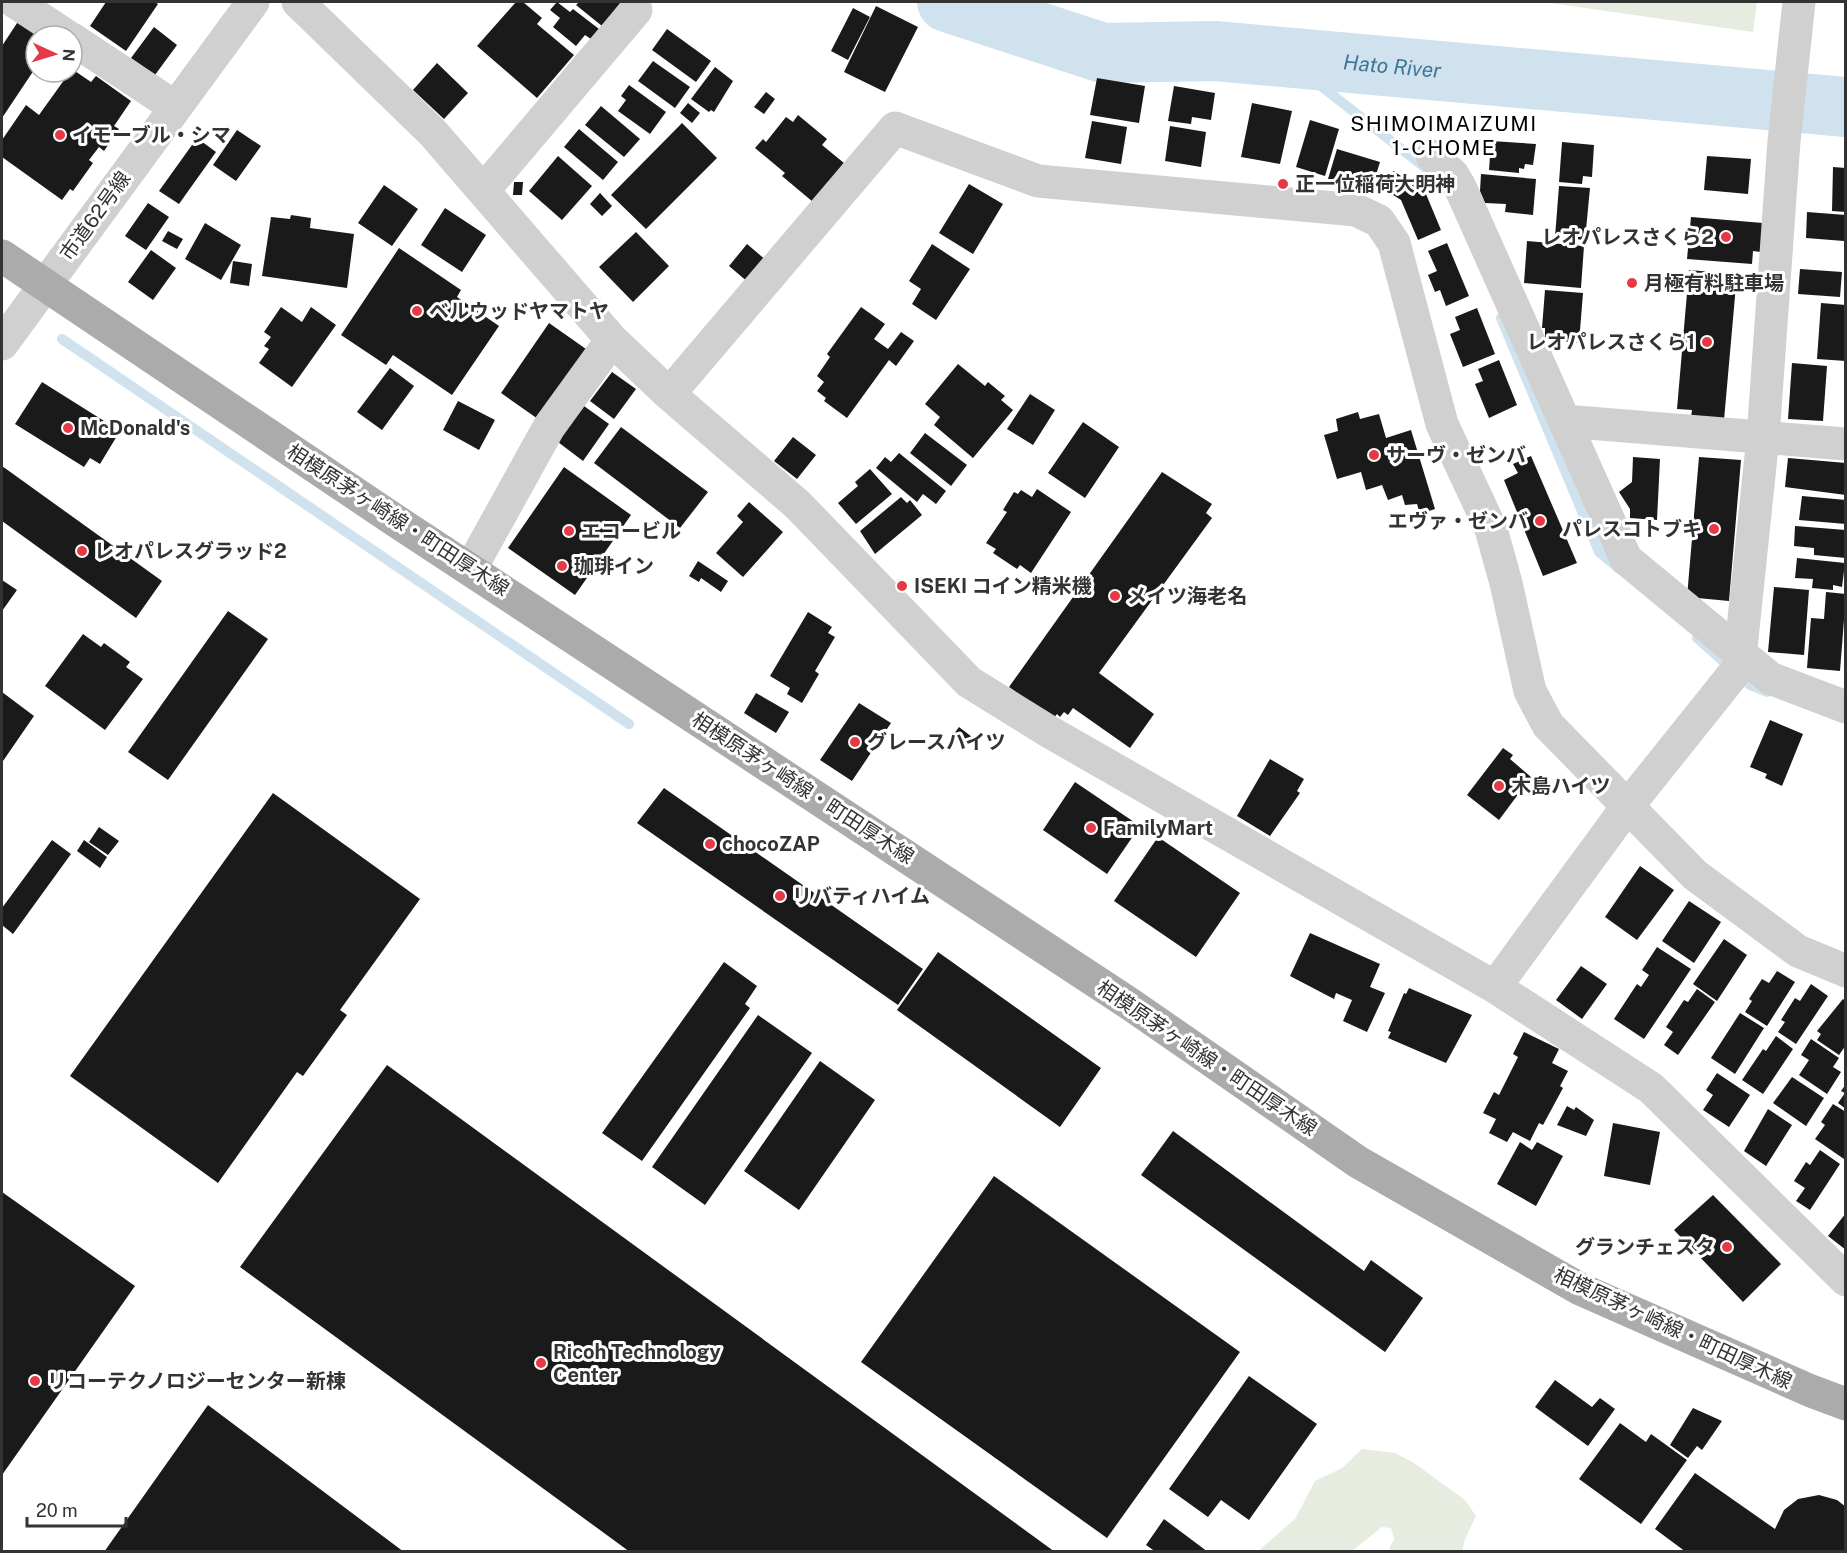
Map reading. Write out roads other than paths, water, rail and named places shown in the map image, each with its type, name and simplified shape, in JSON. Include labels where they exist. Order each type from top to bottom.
[{"type":"main road","name":"相模原茅ヶ崎線・町田厚木線","points":[[2,256],[383,512],[1131,1004],[1358,1162],[1580,1289],[1845,1404]]},
{"type":"street","points":[[15,2],[49,24]]},
{"type":"street","name":"市道62号線","points":[[2,344],[253,2]]},
{"type":"street","points":[[298,2],[433,133],[612,340],[669,394],[798,505],[969,682],[1047,732],[1495,987],[1651,1088],[1845,1280]]},
{"type":"street","points":[[1495,987],[1627,807],[1735,669],[1763,437],[1784,141],[1799,2]]},
{"type":"street","points":[[483,191],[636,10]]},
{"type":"street","points":[[84,47],[175,107]]},
{"type":"street","points":[[669,394],[894,128],[1038,181],[1356,210],[1379,221],[1394,243],[1442,424],[1491,529],[1506,583],[1530,691],[1548,725],[1695,875],[1798,951],[1845,971]]},
{"type":"street","points":[[1432,156],[1453,175],[1460,187],[1626,559],[1735,669],[1770,678],[1845,706]]},
{"type":"street","points":[[471,568],[549,427],[612,340]]},
{"type":"street","points":[[1564,422],[1845,444]]},
{"type":"waterway","name":"Hato River","points":[[947,2],[1103,53],[1215,51],[1846,107]]},
{"type":"waterway","points":[[1284,57],[1427,169]]},
{"type":"waterway","points":[[1501,318],[1599,552],[1618,568]]},
{"type":"waterway","points":[[62,339],[629,724]]},
{"type":"waterway","points":[[1697,638],[1750,685],[1767,692]]},
{"type":"place","name":"イモーブル・シマ","points":[[60,135]]},
{"type":"place","name":"正一位稲荷大明神","points":[[1283,184]]},
{"type":"place","name":"レオパレスさくら2","points":[[1726,237]]},
{"type":"place","name":"月極有料駐車場","points":[[1632,283]]},
{"type":"place","name":"ベルウッドヤマトヤ","points":[[417,311]]},
{"type":"place","name":"レオパレスさくら1","points":[[1707,342]]},
{"type":"place","name":"McDonald's","points":[[68,428]]},
{"type":"place","name":"サーヴ・ゼンバ","points":[[1374,455]]},
{"type":"place","name":"エヴァ・ゼンバ","points":[[1540,521]]},
{"type":"place","name":"パレスコトブキ","points":[[1714,529]]},
{"type":"place","name":"エコービル","points":[[569,531]]},
{"type":"place","name":"レオパレスグラッド2","points":[[82,551]]},
{"type":"place","name":"珈琲イン","points":[[562,566]]},
{"type":"place","name":"ISEKI コイン精米機","points":[[902,586]]},
{"type":"place","name":"メイツ海老名","points":[[1115,596]]},
{"type":"place","name":"グレースハイツ","points":[[855,742]]},
{"type":"place","name":"木島ハイツ","points":[[1499,786]]},
{"type":"place","name":"FamilyMart","points":[[1091,828]]},
{"type":"place","name":"chocoZAP","points":[[710,844]]},
{"type":"place","name":"リバティハイム","points":[[780,896]]},
{"type":"place","name":"グランチェスタ","points":[[1727,1247]]},
{"type":"place","name":"Ricoh Technology Center","points":[[541,1363]]},
{"type":"place","name":"リコーテクノロジーセンター新棟","points":[[35,1381]]},
{"type":"district","name":"SHIMOIMAIZUMI 1-CHOME","points":[[1444,136]]}]
